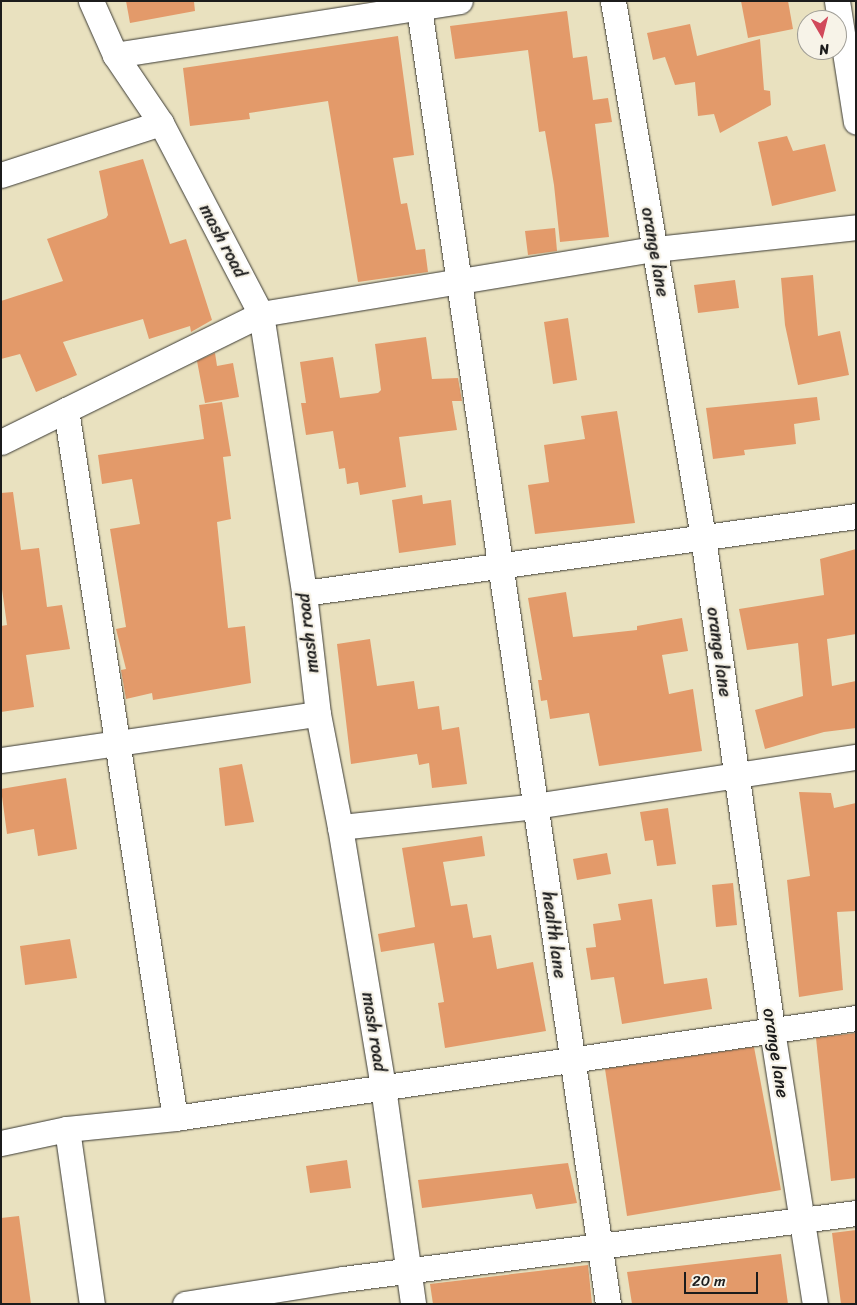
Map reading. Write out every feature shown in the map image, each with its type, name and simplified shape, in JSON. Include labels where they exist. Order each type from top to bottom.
[{"type":"street","name":"mash road","points":[[91,1],[115,55],[161,123],[261,314],[304,593],[318,714],[340,826],[383,1088],[413,1304]]},
{"type":"street","points":[[115,55],[460,1]]},
{"type":"street","name":"orange lane","points":[[613,1],[703,538],[772,1030],[815,1304]]},
{"type":"street","points":[[837,1],[856,122]]},
{"type":"street","name":"health lane","points":[[419,8],[461,281],[499,566],[608,1304]]},
{"type":"street","points":[[1,175],[161,123]]},
{"type":"street","points":[[1,442],[261,314],[655,249],[856,227]]},
{"type":"street","points":[[66,410],[175,1118]]},
{"type":"street","points":[[304,593],[856,516]]},
{"type":"street","points":[[1,760],[318,714]]},
{"type":"street","points":[[340,826],[535,806],[856,757]]},
{"type":"street","points":[[1,1143],[67,1129],[175,1118],[856,1018]]},
{"type":"street","points":[[67,1129],[92,1304]]},
{"type":"street","points":[[185,1304],[253,1299],[408,1271],[856,1213]]},
{"type":"building","points":[[126,1],[194,2],[195,11],[130,23]]},
{"type":"building","points":[[741,1],[788,1],[793,29],[748,38]]},
{"type":"building","points":[[567,11],[573,58],[587,56],[593,100],[608,98],[612,122],[595,124],[609,237],[560,242],[554,185],[545,131],[539,132],[528,50],[455,59],[450,26]]},
{"type":"building","points":[[690,24],[697,56],[760,39],[764,90],[770,91],[771,105],[720,133],[714,114],[698,116],[695,82],[675,85],[665,57],[653,60],[647,33]]},
{"type":"building","points":[[398,36],[414,155],[393,158],[401,204],[407,203],[416,250],[425,249],[428,272],[358,282],[328,101],[249,113],[250,119],[190,126],[183,68]]},
{"type":"building","points":[[787,136],[793,151],[825,144],[836,191],[772,206],[758,142]]},
{"type":"building","points":[[143,159],[170,244],[186,239],[212,320],[191,332],[190,326],[149,339],[143,319],[63,342],[77,375],[36,392],[20,354],[1,359],[1,301],[63,281],[47,239],[106,218],[108,215],[99,171]]},
{"type":"building","points":[[555,228],[557,251],[528,255],[525,231]]},
{"type":"building","points":[[813,275],[818,336],[840,331],[849,375],[798,385],[785,325],[781,278]]},
{"type":"building","points":[[735,280],[739,308],[698,313],[694,285]]},
{"type":"building","points":[[568,318],[577,380],[553,384],[544,322]]},
{"type":"building","points":[[426,337],[432,379],[458,378],[462,401],[452,401],[457,430],[399,437],[406,487],[360,495],[358,482],[347,484],[345,468],[339,469],[333,431],[306,435],[301,403],[306,403],[300,362],[333,357],[340,398],[378,393],[381,390],[375,344]]},
{"type":"building","points":[[215,353],[217,366],[233,363],[239,397],[205,403],[197,361]]},
{"type":"building","points":[[817,397],[820,420],[794,424],[796,444],[744,450],[745,455],[713,459],[706,408]]},
{"type":"building","points":[[222,402],[231,456],[223,457],[231,519],[217,522],[228,628],[245,626],[251,683],[153,700],[152,693],[126,699],[121,670],[126,669],[116,629],[126,627],[110,529],[140,524],[132,479],[102,484],[98,455],[204,439],[199,405]]},
{"type":"building","points":[[617,411],[635,523],[535,534],[528,485],[549,482],[544,445],[585,439],[581,416]]},
{"type":"building","points":[[13,492],[21,550],[39,548],[47,607],[62,605],[70,649],[26,655],[34,707],[1,712],[1,626],[7,625],[1,582],[1,493]]},
{"type":"building","points":[[422,495],[423,504],[451,500],[456,545],[399,553],[392,500]]},
{"type":"building","points":[[856,549],[856,634],[827,639],[832,686],[856,681],[856,728],[824,732],[765,749],[755,710],[803,696],[798,643],[747,650],[739,609],[824,595],[820,559]]},
{"type":"building","points":[[566,592],[573,637],[637,630],[637,626],[682,618],[688,651],[662,655],[669,694],[693,689],[702,751],[599,766],[589,713],[550,719],[547,700],[541,701],[538,680],[542,680],[528,598]]},
{"type":"building","points":[[370,639],[377,686],[414,681],[418,709],[439,706],[442,730],[459,727],[467,784],[432,788],[429,763],[419,765],[417,754],[351,764],[337,644]]},
{"type":"building","points":[[242,764],[254,822],[225,826],[219,768]]},
{"type":"building","points":[[66,778],[77,849],[38,856],[34,829],[7,834],[1,789]]},
{"type":"building","points":[[799,792],[831,793],[834,808],[856,803],[856,911],[837,912],[843,990],[799,997],[787,880],[810,876]]},
{"type":"building","points":[[668,808],[676,864],[657,866],[653,840],[645,841],[640,812]]},
{"type":"building","points":[[482,836],[485,856],[443,862],[451,906],[467,904],[473,938],[491,935],[497,969],[533,962],[546,1031],[445,1048],[438,1003],[444,1002],[434,943],[381,952],[378,934],[415,927],[402,848]]},
{"type":"building","points":[[607,853],[611,874],[577,880],[573,859]]},
{"type":"building","points":[[733,883],[737,925],[716,927],[712,885]]},
{"type":"building","points":[[652,899],[664,984],[707,978],[712,1009],[622,1024],[614,977],[591,980],[586,948],[596,947],[593,924],[621,920],[618,904]]},
{"type":"building","points":[[70,939],[77,978],[25,985],[20,946]]},
{"type":"building","points":[[856,1033],[856,1178],[831,1181],[816,1038]]},
{"type":"building","points":[[754,1047],[781,1190],[627,1216],[605,1069]]},
{"type":"building","points":[[347,1160],[351,1188],[310,1193],[306,1166]]},
{"type":"building","points":[[568,1163],[577,1203],[536,1209],[532,1194],[422,1208],[418,1180]]},
{"type":"building","points":[[19,1216],[31,1304],[1,1304],[1,1218]]},
{"type":"building","points":[[856,1230],[856,1304],[841,1304],[832,1233]]},
{"type":"building","points":[[781,1254],[788,1304],[632,1304],[627,1272]]},
{"type":"building","points":[[588,1265],[592,1304],[433,1304],[430,1284]]}]
